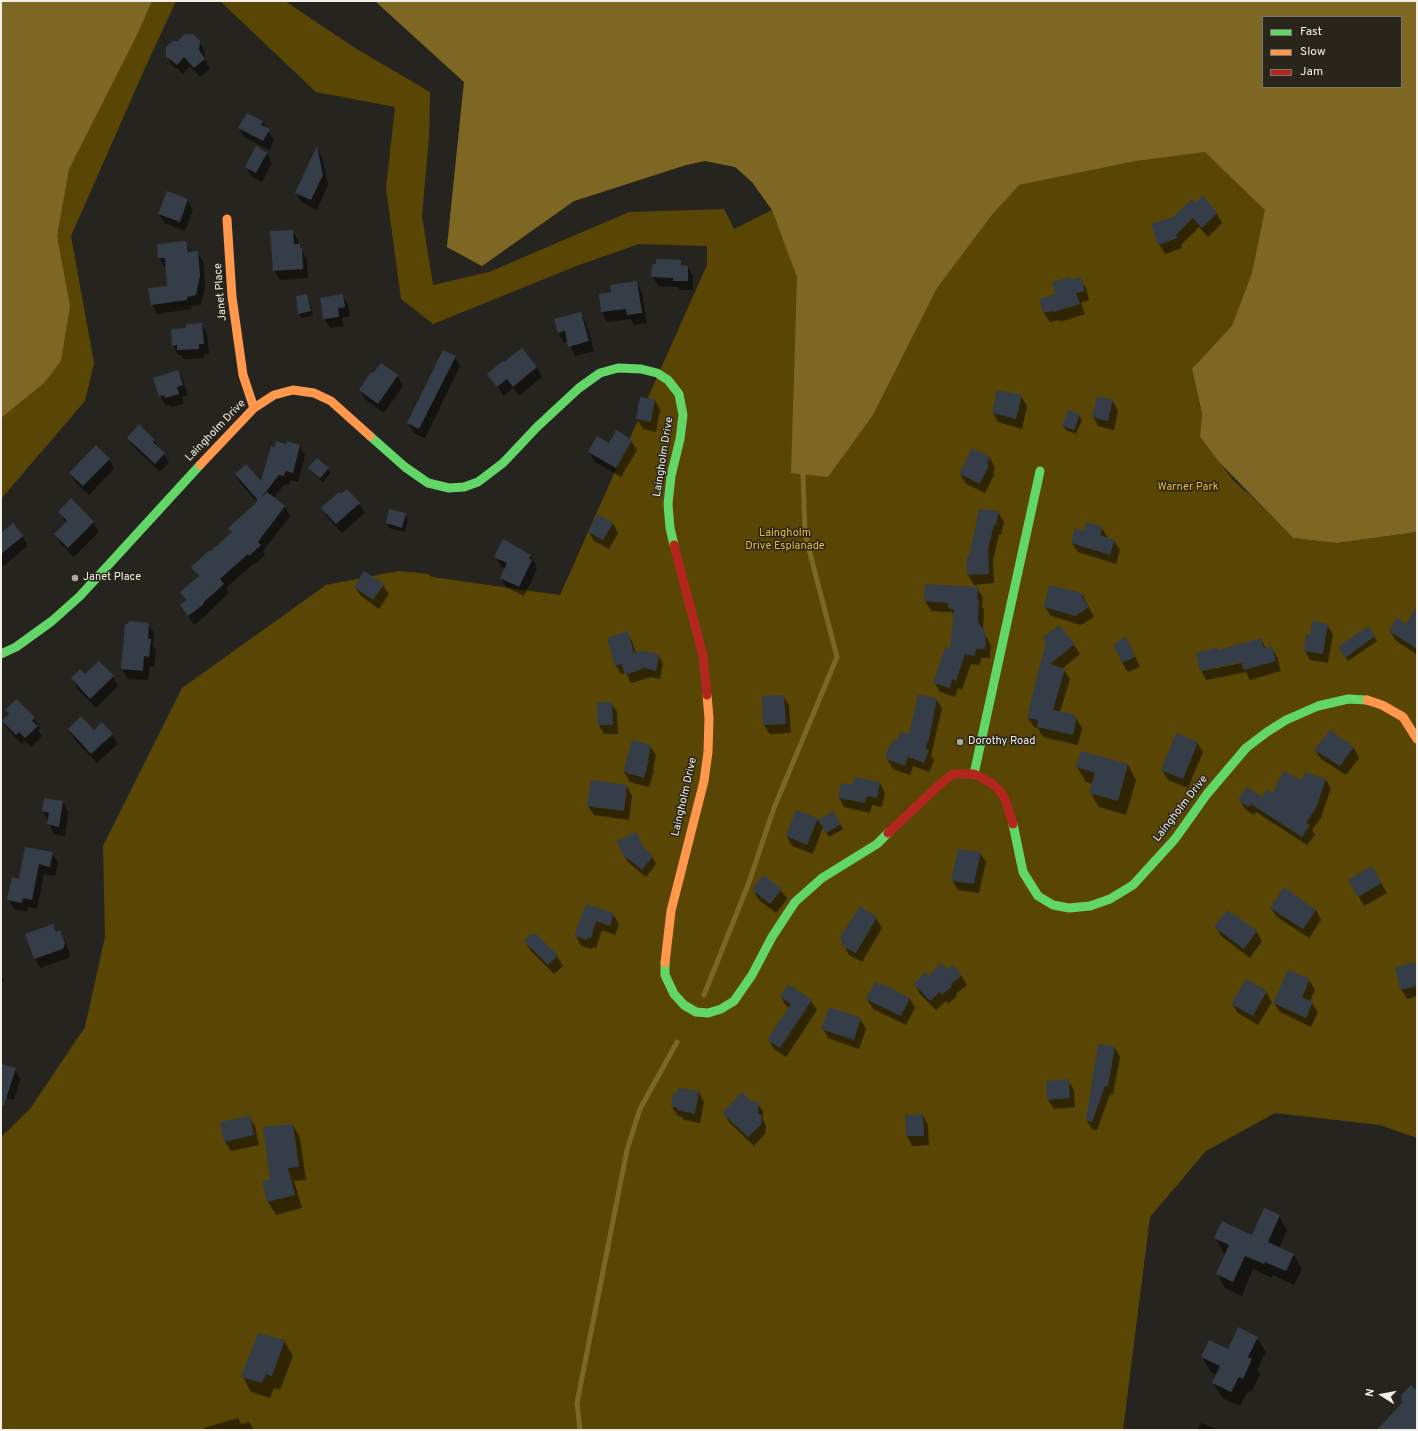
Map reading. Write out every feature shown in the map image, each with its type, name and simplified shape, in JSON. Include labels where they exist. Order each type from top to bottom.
[{"type":"street","name":"Janet Place","points":[[227,219],[232,297],[243,375],[254,408]]},
{"type":"street","name":"Laingholm Drive","points":[[1,654],[16,647],[52,622],[80,596],[254,408],[274,395],[293,390],[314,393],[331,401],[411,471],[428,483],[449,488],[478,482],[503,463],[537,427],[579,388],[600,373],[618,368],[640,369],[657,373],[668,380],[679,394],[683,415],[680,438],[671,476],[668,504],[670,528],[703,656],[709,718],[708,752],[704,781],[689,835],[672,911],[665,955],[666,975],[674,994],[684,1005],[696,1012],[708,1013],[721,1009],[734,1001],[752,975],[772,937],[795,902],[822,878],[877,844],[938,786],[953,774],[974,774],[990,782],[1000,791],[1005,799],[1011,815],[1023,872],[1038,896],[1053,905],[1069,908],[1090,906],[1110,899],[1133,885],[1175,839],[1207,794],[1246,748],[1286,720],[1318,706],[1348,699],[1364,699],[1382,705],[1403,717],[1417,739]]},
{"type":"street","points":[[974,774],[1040,470]]},
{"type":"green space","points":[[1,1],[176,1],[71,236],[94,363],[85,401],[1,499]]},
{"type":"green space","points":[[220,1],[285,1],[355,48],[430,92],[429,137],[422,216],[433,285],[489,272],[629,212],[724,209],[734,229],[772,210],[752,182],[736,167],[705,161],[686,165],[574,201],[482,266],[447,247],[464,82],[375,1],[1417,1],[1417,455],[1192,370],[1202,414],[1200,437],[1234,481],[1293,538],[1337,543],[1417,532],[1417,1138],[1380,1125],[1275,1113],[1206,1151],[1150,1217],[1123,1430],[1,1430],[1,1137],[30,1109],[85,1027],[105,937],[103,846],[182,688],[326,585],[398,571],[428,574],[432,577],[560,595],[707,265],[707,246],[639,244],[579,265],[433,324],[401,299],[386,188],[395,107],[316,92]]},
{"type":"shaded area","points":[[1,1],[152,1],[136,37],[69,169],[57,236],[70,306],[61,361],[44,383],[1,418]]},
{"type":"shaded area","points":[[375,1],[1417,1],[1417,532],[1337,543],[1293,538],[1219,462],[1200,437],[1202,414],[1192,369],[1232,326],[1252,273],[1265,210],[1205,152],[1135,161],[1019,185],[991,216],[937,288],[873,415],[828,477],[791,473],[797,277],[772,210],[752,182],[735,167],[705,161],[686,165],[574,201],[482,266],[447,247],[464,82]]},
{"type":"building","points":[[184,34],[193,34],[200,41],[199,50],[205,59],[194,68],[184,57],[177,65],[166,57],[166,47],[173,41],[178,41]]},
{"type":"building","points":[[247,113],[263,121],[261,125],[270,129],[263,141],[238,128]]},
{"type":"building","points":[[256,146],[267,153],[256,173],[245,167]]},
{"type":"building","points":[[317,146],[323,175],[311,200],[295,193]]},
{"type":"building","points":[[167,191],[188,199],[180,222],[158,214]]},
{"type":"building","points":[[1203,195],[1217,213],[1202,228],[1193,218],[1176,235],[1178,238],[1158,245],[1151,224],[1173,217],[1192,199],[1195,203]]},
{"type":"building","points":[[293,230],[294,244],[300,244],[300,248],[302,248],[303,269],[273,271],[270,231]]},
{"type":"building","points":[[186,241],[188,252],[198,251],[200,276],[196,295],[187,297],[187,300],[151,305],[148,288],[167,286],[165,258],[158,258],[157,244]]},
{"type":"building","points":[[656,259],[681,260],[681,265],[688,266],[688,281],[673,281],[673,278],[651,277],[652,264],[656,264]]},
{"type":"building","points":[[1070,277],[1071,280],[1081,277],[1085,291],[1076,293],[1080,304],[1054,312],[1043,313],[1039,299],[1055,294],[1052,282]]},
{"type":"building","points":[[637,281],[642,313],[627,315],[626,309],[601,312],[599,294],[611,292],[610,285]]},
{"type":"building","points":[[307,294],[311,311],[298,314],[296,296]]},
{"type":"building","points":[[343,294],[345,307],[338,308],[339,317],[323,319],[320,298]]},
{"type":"building","points":[[581,312],[589,341],[568,347],[565,331],[558,333],[554,319]]},
{"type":"building","points":[[202,323],[204,344],[199,344],[199,349],[177,350],[177,345],[172,346],[171,329],[186,328],[186,324]]},
{"type":"building","points":[[522,348],[537,367],[513,387],[507,379],[497,387],[487,374]]},
{"type":"building","points":[[443,350],[456,356],[419,429],[407,423]]},
{"type":"building","points":[[381,363],[398,375],[378,404],[359,390],[371,372],[373,373]]},
{"type":"building","points":[[178,370],[183,385],[177,387],[179,394],[165,398],[164,395],[159,397],[153,378]]},
{"type":"building","points":[[997,390],[1022,395],[1016,419],[992,413]]},
{"type":"building","points":[[1097,396],[1113,400],[1108,421],[1092,417]]},
{"type":"building","points":[[640,397],[655,399],[651,422],[636,419]]},
{"type":"building","points":[[1068,410],[1080,414],[1074,430],[1062,426]]},
{"type":"building","points":[[139,424],[155,440],[153,442],[165,453],[155,464],[127,438]]},
{"type":"building","points":[[616,430],[632,440],[616,468],[588,452],[597,436],[609,443]]},
{"type":"building","points":[[276,441],[286,444],[287,441],[300,445],[293,473],[286,471],[284,476],[279,475],[261,498],[267,492],[285,506],[258,542],[261,545],[249,556],[248,554],[220,579],[224,584],[203,603],[204,604],[188,616],[180,605],[186,600],[180,592],[199,576],[191,567],[232,532],[228,528],[256,503],[257,499],[235,474],[246,464],[261,481],[271,446],[275,447]]},
{"type":"building","points":[[96,445],[110,459],[83,486],[69,473]]},
{"type":"building","points":[[972,448],[990,457],[987,464],[989,465],[980,484],[959,474]]},
{"type":"building","points":[[317,458],[329,468],[320,478],[308,468]]},
{"type":"building","points":[[347,489],[360,503],[336,524],[321,508],[339,492],[341,494]]},
{"type":"building","points":[[71,498],[94,522],[68,548],[54,534],[67,521],[58,512]]},
{"type":"building","points":[[389,509],[406,513],[402,528],[386,523]]},
{"type":"building","points":[[979,509],[999,511],[988,550],[989,574],[967,575],[966,557],[969,557]]},
{"type":"building","points":[[598,514],[613,523],[603,540],[588,532]]},
{"type":"building","points":[[1086,522],[1103,527],[1100,535],[1115,540],[1110,555],[1071,543],[1075,528],[1084,531]]},
{"type":"building","points":[[13,523],[23,536],[1,554],[1,533]]},
{"type":"building","points":[[503,539],[531,555],[529,558],[532,560],[519,587],[500,578],[507,563],[494,557]]},
{"type":"building","points":[[364,571],[384,584],[373,600],[354,587]]},
{"type":"building","points":[[925,584],[978,587],[978,622],[986,634],[985,649],[976,649],[975,656],[965,654],[956,681],[952,679],[950,688],[933,683],[945,647],[950,648],[954,610],[948,608],[948,603],[924,601]]},
{"type":"building","points":[[1049,585],[1082,593],[1082,597],[1089,607],[1075,616],[1044,607]]},
{"type":"building","points":[[1417,606],[1417,649],[1389,631],[1397,618],[1406,624]]},
{"type":"building","points":[[129,621],[149,623],[148,639],[151,639],[149,657],[144,656],[143,671],[121,669],[125,624],[128,624]]},
{"type":"building","points":[[1312,621],[1328,624],[1323,654],[1304,651],[1306,634],[1310,635]]},
{"type":"building","points":[[1059,625],[1075,644],[1050,664],[1065,669],[1053,710],[1073,714],[1072,716],[1077,717],[1073,735],[1037,727],[1038,720],[1027,718],[1046,644],[1043,637]]},
{"type":"building","points":[[1368,626],[1375,636],[1345,658],[1338,647]]},
{"type":"building","points":[[628,631],[634,653],[642,651],[659,654],[656,671],[645,668],[625,675],[622,664],[615,666],[607,638]]},
{"type":"building","points":[[1126,637],[1135,657],[1122,663],[1113,644]]},
{"type":"building","points":[[1261,638],[1264,648],[1272,646],[1276,661],[1244,670],[1241,662],[1200,671],[1196,653],[1218,647],[1218,650]]},
{"type":"building","points":[[99,661],[114,676],[90,699],[71,678],[80,669],[85,674]]},
{"type":"building","points":[[918,694],[937,698],[929,739],[925,749],[929,750],[924,763],[908,757],[905,766],[886,759],[886,754],[893,740],[897,741],[900,732],[909,734]]},
{"type":"building","points":[[784,695],[786,724],[763,725],[762,696]]},
{"type":"building","points":[[16,699],[35,717],[32,721],[38,726],[25,738],[19,732],[16,735],[2,721],[9,714],[5,710]]},
{"type":"building","points":[[597,702],[612,702],[613,725],[598,725]]},
{"type":"building","points":[[81,716],[94,730],[102,722],[113,734],[91,754],[68,729]]},
{"type":"building","points":[[1330,730],[1354,747],[1340,766],[1314,750]]},
{"type":"building","points":[[1176,733],[1198,742],[1183,779],[1161,770]]},
{"type":"building","points":[[632,740],[651,745],[644,778],[623,772]]},
{"type":"building","points":[[1081,751],[1128,764],[1118,801],[1089,793],[1095,773],[1076,767]]},
{"type":"building","points":[[1283,771],[1302,780],[1305,772],[1326,779],[1316,808],[1306,823],[1310,825],[1302,837],[1251,804],[1249,807],[1238,800],[1247,787],[1262,797],[1267,790],[1273,793]]},
{"type":"building","points":[[854,777],[880,782],[877,798],[867,796],[865,803],[838,798],[841,783],[852,785]]},
{"type":"building","points":[[591,780],[627,785],[624,811],[587,806]]},
{"type":"building","points":[[44,798],[63,801],[59,827],[47,824],[49,813],[42,811]]},
{"type":"building","points":[[796,810],[818,818],[807,845],[786,836]]},
{"type":"building","points":[[833,811],[841,824],[826,833],[818,820]]},
{"type":"building","points":[[636,832],[644,848],[653,856],[642,870],[623,855],[617,841]]},
{"type":"building","points":[[25,847],[53,852],[50,867],[39,864],[32,900],[23,898],[22,903],[7,900],[12,877],[19,879]]},
{"type":"building","points":[[958,849],[981,852],[974,884],[951,881]]},
{"type":"building","points":[[1372,866],[1382,883],[1358,897],[1348,880]]},
{"type":"building","points":[[763,875],[782,889],[770,904],[752,890]]},
{"type":"building","points":[[1284,887],[1316,910],[1303,929],[1270,908]]},
{"type":"building","points":[[586,904],[614,913],[610,926],[596,921],[591,939],[588,937],[587,940],[574,936]]},
{"type":"building","points":[[860,906],[877,917],[856,953],[842,946],[844,942],[839,939]]},
{"type":"building","points":[[1227,910],[1257,931],[1244,949],[1214,927]]},
{"type":"building","points":[[53,924],[56,932],[60,930],[65,943],[63,949],[34,959],[25,934]]},
{"type":"building","points":[[531,934],[536,934],[558,955],[548,965],[524,941]]},
{"type":"building","points":[[1417,962],[1417,986],[1400,990],[1395,967]]},
{"type":"building","points":[[941,963],[948,969],[953,965],[962,975],[951,984],[952,986],[942,995],[940,992],[930,1001],[914,984],[925,972],[929,976]]},
{"type":"building","points":[[1288,970],[1310,979],[1302,997],[1313,1002],[1306,1018],[1273,1003]]},
{"type":"building","points":[[1246,979],[1267,991],[1253,1016],[1231,1004]]},
{"type":"building","points":[[875,982],[880,985],[881,983],[910,998],[901,1016],[866,999]]},
{"type":"building","points":[[788,984],[812,1000],[780,1048],[767,1040],[791,1004],[780,997]]},
{"type":"building","points":[[829,1007],[861,1018],[854,1040],[821,1029]]},
{"type":"building","points":[[1098,1044],[1115,1047],[1108,1086],[1105,1086],[1092,1122],[1086,1120]]},
{"type":"building","points":[[1,1064],[16,1068],[4,1105],[1,1105]]},
{"type":"building","points":[[1069,1079],[1070,1098],[1047,1100],[1046,1081]]},
{"type":"building","points":[[678,1088],[699,1091],[695,1114],[671,1107],[673,1093],[677,1093]]},
{"type":"building","points":[[742,1092],[751,1101],[759,1102],[758,1113],[762,1116],[761,1125],[748,1137],[722,1113]]},
{"type":"building","points":[[923,1114],[924,1136],[906,1136],[905,1115]]},
{"type":"building","points":[[250,1116],[254,1135],[224,1142],[220,1122]]},
{"type":"building","points":[[293,1124],[299,1167],[288,1168],[295,1195],[267,1202],[262,1181],[270,1179],[263,1127]]},
{"type":"building","points":[[1264,1208],[1280,1215],[1268,1242],[1294,1254],[1286,1271],[1265,1262],[1264,1264],[1245,1256],[1233,1282],[1216,1274],[1229,1245],[1214,1238],[1222,1221],[1252,1235]]},
{"type":"building","points":[[1238,1327],[1258,1337],[1248,1357],[1252,1359],[1243,1379],[1239,1377],[1231,1392],[1212,1383],[1220,1366],[1201,1357],[1209,1340],[1228,1349]]},
{"type":"building","points":[[258,1333],[285,1340],[272,1376],[266,1374],[262,1383],[241,1377]]},
{"type":"building","points":[[1411,1385],[1417,1391],[1417,1430],[1377,1430],[1402,1403],[1401,1395]]},
{"type":"waterway","points":[[704,995],[748,885],[774,808],[837,657],[805,534],[803,474]]},
{"type":"waterway","points":[[580,1430],[577,1403],[627,1150],[640,1109],[677,1042]]},
{"type":"traffic: fast","points":[[370,436],[405,467],[428,483],[449,488],[464,487],[478,482],[503,463],[537,427],[579,388],[600,373],[618,368],[641,369],[657,373],[668,380],[679,394],[683,415],[680,439],[671,476],[668,504],[670,528],[674,545]]},
{"type":"traffic: fast","points":[[1,654],[16,647],[52,621],[80,596],[200,465]]},
{"type":"traffic: fast","points":[[974,774],[1040,471]]},
{"type":"traffic: fast","points":[[1013,824],[1023,872],[1038,896],[1053,905],[1069,908],[1090,906],[1110,899],[1133,885],[1175,839],[1207,794],[1246,748],[1286,720],[1318,706],[1348,699],[1367,700]]},
{"type":"traffic: fast","points":[[665,963],[665,975],[674,994],[684,1005],[696,1012],[708,1013],[721,1009],[734,1001],[752,975],[772,937],[795,902],[822,878],[877,844],[888,833]]},
{"type":"traffic: slow","points":[[227,219],[232,297],[243,375],[254,408]]},
{"type":"traffic: slow","points":[[200,465],[254,408],[274,395],[293,390],[314,393],[331,401],[370,436]]},
{"type":"traffic: slow","points":[[665,963],[671,911],[704,781],[708,752],[709,718],[707,695]]},
{"type":"traffic: slow","points":[[1367,700],[1382,705],[1403,717],[1417,739]]},
{"type":"traffic: jam","points":[[674,545],[703,656],[707,695]]},
{"type":"traffic: jam","points":[[888,833],[953,774],[974,774],[990,782],[1000,791],[1005,799],[1013,824]]},
{"type":"place","name":"Janet Place","points":[[75,578]]},
{"type":"place","name":"Dorothy Road","points":[[960,742]]},
{"type":"park label","name":"Warner Park","points":[[1188,488]]},
{"type":"park label","name":"Laingholm Drive Esplanade","points":[[785,540]]}]
